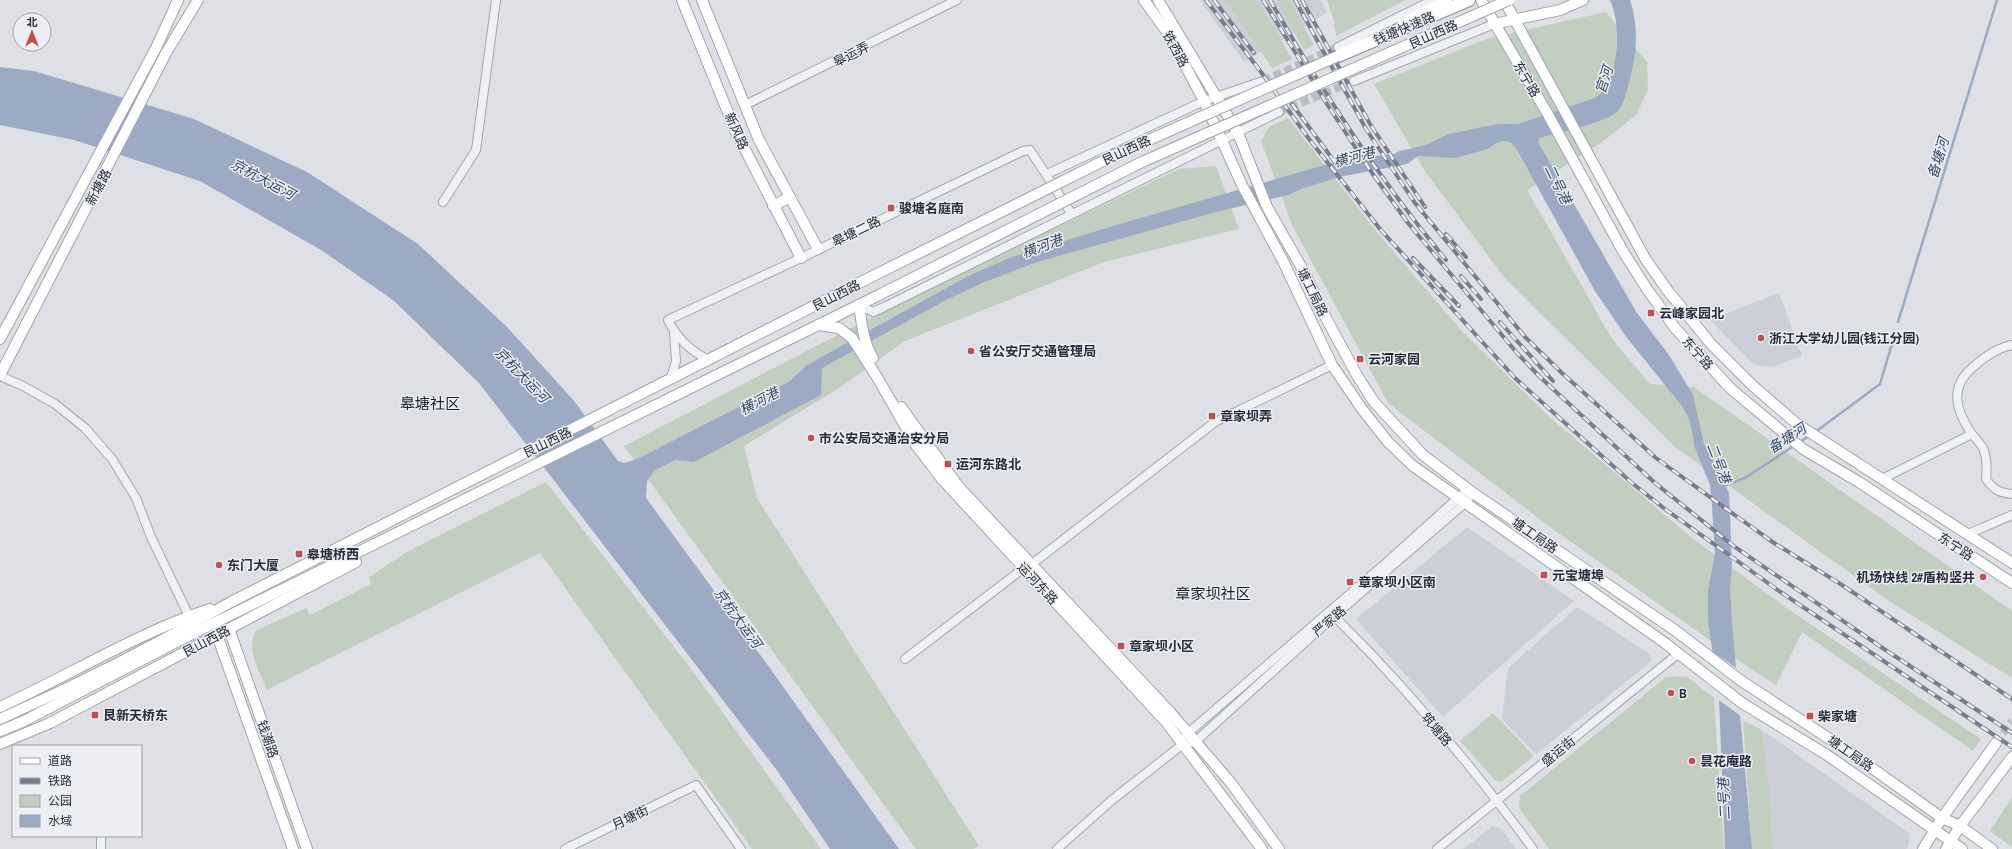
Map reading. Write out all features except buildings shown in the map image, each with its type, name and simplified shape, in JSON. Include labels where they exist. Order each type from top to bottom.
[{"type":"highway","name":"钱塘快速路","points":[[1338,51],[1469,0]]},
{"type":"main road","name":"新塘路","points":[[0,339],[156,48],[178,0]]},
{"type":"main road","name":"新塘路","points":[[0,375],[166,53],[198,0]]},
{"type":"main road","name":"新风路","points":[[682,0],[736,132],[801,258]]},
{"type":"main road","name":"新风路","points":[[702,0],[759,140],[818,250]]},
{"type":"main road","name":"铁西路","points":[[1144,0],[1168,35],[1204,101]]},
{"type":"main road","name":"铁西路","points":[[1158,0],[1216,96]]},
{"type":"main road","name":"艮山西路","points":[[0,731],[90,688],[186,632],[231,602],[596,418],[708,359],[1115,154],[1447,0]]},
{"type":"main road","name":"东宁路","points":[[1481,0],[1546,111],[1624,253],[1647,289],[1675,328],[1731,389],[1803,449],[1859,482],[2012,583]]},
{"type":"main road","name":"东宁路","points":[[1504,0],[1646,260],[1668,291],[1721,354],[1752,385],[1797,424],[2012,563]]},
{"type":"main road","name":"艮山西路","points":[[0,719],[406,530],[604,430],[859,305],[1142,162],[1509,0]]},
{"type":"main road","name":"艮山西路","points":[[1494,24],[1560,10],[1583,0]]},
{"type":"main road","name":"塘工局路","points":[[1216,96],[1238,133],[1267,207],[1303,270],[1342,349],[1374,402],[1424,455],[1471,491],[1676,631],[1740,680],[1848,751],[1942,818],[1960,826],[1992,849]]},
{"type":"main road","name":"塘工局路","points":[[1204,101],[1242,185],[1283,261],[1332,365],[1362,409],[1388,442],[1413,466],[1679,653],[1742,703],[1827,755],[1935,832],[1949,846],[1962,849]]},
{"type":"main road","points":[[773,206],[790,197]]},
{"type":"main road","name":"运河东路","points":[[859,305],[864,350]]},
{"type":"main road","name":"运河东路","points":[[816,326],[839,328],[864,350],[942,466],[1166,722],[1262,849]]},
{"type":"main road","name":"艮山西路","points":[[0,744],[50,722],[398,540],[406,530]]},
{"type":"main road","name":"运河东路","points":[[1028,566],[1196,742],[1231,783],[1279,849]]},
{"type":"main road","name":"艮山西路","points":[[0,707],[42,688],[174,621],[231,602]]},
{"type":"main road","name":"钱潮路","points":[[229,629],[307,849]]},
{"type":"main road","name":"钱潮路","points":[[217,635],[293,849]]},
{"type":"main road","points":[[1923,849],[1935,832],[1942,818],[1996,743]]},
{"type":"main road","points":[[1949,846],[1960,826],[2012,757]]},
{"type":"street","points":[[443,202],[476,150],[496,0]]},
{"type":"street","name":"皋运弄","points":[[745,106],[957,0]]},
{"type":"street","name":"艮山西路","points":[[1338,51],[1433,0]]},
{"type":"street","name":"艮山西路","points":[[1354,81],[1494,24]]},
{"type":"street","name":"艮山西路","points":[[1047,174],[1204,101],[1263,81]]},
{"type":"street","name":"艮山西路","points":[[859,305],[873,312],[884,307],[1279,112]]},
{"type":"street","name":"皋塘二路","points":[[674,332],[668,320],[818,250],[1023,151],[1030,150],[1047,174]]},
{"type":"street","points":[[1047,174],[1072,213]]},
{"type":"street","points":[[674,332],[694,352],[708,359]]},
{"type":"street","points":[[671,378],[676,360],[674,332]]},
{"type":"street","points":[[2012,345],[2004,347],[1980,361],[1962,377],[1956,397],[1962,418],[1983,448],[1987,469],[1986,479],[1992,487],[2001,493],[2012,494]]},
{"type":"street","points":[[905,660],[1215,422],[1332,365]]},
{"type":"street","points":[[0,375],[24,386],[55,404],[85,428],[112,459],[136,498],[151,537],[189,616]]},
{"type":"street","points":[[1882,479],[1972,434]]},
{"type":"street","name":"严家路","points":[[1183,744],[1196,742],[1471,491]]},
{"type":"street","name":"严家路","points":[[1057,849],[1112,800],[1183,744],[1188,733],[1434,521],[1461,500]]},
{"type":"street","points":[[1968,534],[2012,515]]},
{"type":"street","name":"筑塘路","points":[[1334,616],[1385,666],[1497,800],[1533,849]]},
{"type":"street","name":"盛运街","points":[[1436,849],[1679,653]]},
{"type":"street","name":"月塘街","points":[[565,849],[696,785],[741,849]]},
{"type":"street","points":[[101,837],[101,849]]},
{"type":"shaded area","points":[[1200,0],[1321,0],[1327,13],[1244,62]]},
{"type":"shaded area","name":"浙江大学幼儿园(钱江分园)","points":[[1779,293],[1802,356],[1772,367],[1754,365],[1710,320]]},
{"type":"shaded area","points":[[1467,527],[1574,601],[1443,717],[1356,619]]},
{"type":"shaded area","points":[[1577,607],[1650,654],[1652,661],[1536,754],[1502,719],[1508,668]]},
{"type":"shaded area","points":[[1762,730],[1910,834],[1908,847],[1906,849],[1773,849],[1769,785]]},
{"type":"shaded area","points":[[1493,826],[1502,829],[1516,849],[1463,849]]},
{"type":"green space","points":[[1226,0],[1257,0],[1292,59],[1272,68]]},
{"type":"green space","points":[[1276,0],[1289,0],[1314,45],[1304,50]]},
{"type":"green space","points":[[1327,0],[1405,0],[1336,36],[1334,21]]},
{"type":"green space","points":[[1606,12],[1647,62],[1648,90],[1636,115],[1605,140],[1527,190],[1612,339],[1650,384],[1694,387],[2012,611],[2012,678],[1886,599],[1675,447],[1504,277],[1424,170],[1374,84],[1489,38]]},
{"type":"green space","points":[[1288,118],[1375,230],[1460,329],[1547,415],[1692,538],[1785,607],[1981,739],[1973,751],[1802,632],[1776,685],[1755,672],[1554,530],[1388,403],[1292,225],[1261,141],[1269,127]]},
{"type":"green space","points":[[1216,166],[1239,229],[1104,262],[905,341],[841,387],[744,446],[757,498],[979,846],[973,849],[916,849],[624,446],[905,300],[1179,169]]},
{"type":"green space","points":[[546,482],[695,674],[821,849],[752,849],[540,553],[267,690],[254,660],[252,644],[253,637],[257,630],[306,608],[310,615],[371,584],[369,577],[405,553]]},
{"type":"green space","points":[[1686,676],[1714,698],[1724,849],[1549,849],[1519,808],[1520,796],[1666,677]]},
{"type":"green space","points":[[1493,713],[1534,756],[1501,782],[1496,781],[1460,741]]},
{"type":"green space","points":[[1743,721],[1762,730],[1769,785],[1773,849],[1752,849]]},
{"type":"green space","points":[[2012,797],[2012,847],[1990,831]]},
{"type":"water","points":[[1610,0],[1630,0],[1635,22],[1635,56],[1622,105],[1617,112],[1601,120],[1539,138],[1538,142],[1637,313],[1669,355],[1693,395],[1704,444],[1729,493],[1732,564],[1730,589],[1732,623],[1752,849],[1725,849],[1719,699],[1708,620],[1708,591],[1715,553],[1712,506],[1710,485],[1695,448],[1690,421],[1682,406],[1627,338],[1595,291],[1516,148],[1510,142],[1503,141],[1496,143],[1488,149],[1455,158],[1418,156],[1407,164],[1339,177],[1301,189],[1288,195],[1216,212],[1037,262],[982,283],[946,300],[822,368],[821,395],[694,462],[675,460],[655,470],[647,481],[646,498],[899,849],[830,849],[776,769],[479,383],[393,300],[321,250],[200,181],[74,140],[0,125],[0,67],[34,71],[194,119],[307,172],[418,244],[507,327],[575,402],[618,461],[624,463],[637,459],[790,381],[807,365],[968,276],[1012,257],[1113,226],[1328,164],[1363,157],[1394,154],[1400,151],[1426,145],[1449,134],[1498,124],[1518,124],[1592,99],[1600,94],[1608,83],[1615,60],[1617,47],[1616,21]]},
{"type":"pier","points":[[1710,650],[1738,669],[1741,716],[1717,699]]},
{"type":"waterway","name":"备塘河","points":[[1898,322],[1997,0]]},
{"type":"waterway","name":"备塘河","points":[[1814,433],[1880,384],[1894,337]]},
{"type":"waterway","name":"备塘河","points":[[1799,443],[1810,435]]},
{"type":"waterway","name":"备塘河","points":[[1723,486],[1745,478],[1795,445]]},
{"type":"tunnel","points":[[1263,81],[1338,47]]},
{"type":"tunnel","points":[[1279,112],[1354,81]]},
{"type":"tunnel","points":[[1996,743],[2012,721]]},
{"type":"railway","points":[[1206,0],[1261,72],[1309,139],[1380,229],[1515,378],[1632,483],[1665,509],[1779,591],[2012,747]]},
{"type":"railway","points":[[1214,0],[1254,53]]},
{"type":"railway","points":[[1263,0],[1327,104],[1372,173],[1408,223],[1517,353],[1540,377],[1655,483],[1735,547],[1884,649],[2012,733]]},
{"type":"railway","points":[[1270,0],[1310,68],[1352,134],[1421,229],[1446,260]]},
{"type":"railway","points":[[1295,0],[1366,129],[1415,203],[1525,337],[1562,373],[1656,458],[1774,543],[1842,585],[2012,699]]},
{"type":"railway","points":[[1302,0],[1370,124],[1425,207]]},
{"type":"railway","points":[[1292,104],[1337,165]]},
{"type":"railway","points":[[1446,234],[1466,257]]},
{"type":"railway","points":[[1413,258],[1459,306]]},
{"type":"railway","points":[[1461,276],[1481,299]]},
{"type":"railway","points":[[1500,322],[1553,381]]},
{"type":"place","name":"骏塘名庭南","points":[[891,208]]},
{"type":"place","name":"云峰家园北","points":[[1651,313]]},
{"type":"place","name":"浙江大学幼儿园(钱江分园)","points":[[1761,338]]},
{"type":"place","name":"省公安厅交通管理局","points":[[971,351]]},
{"type":"place","name":"云河家园","points":[[1360,359]]},
{"type":"place","name":"章家坝弄","points":[[1212,416]]},
{"type":"place","name":"市公安局交通治安分局","points":[[811,438]]},
{"type":"place","name":"运河东路北","points":[[948,464]]},
{"type":"place","name":"皋塘桥西","points":[[299,554]]},
{"type":"place","name":"东门大厦","points":[[219,565]]},
{"type":"place","name":"元宝塘埠","points":[[1544,575]]},
{"type":"place","name":"机场快线 2#盾构竖井","points":[[1983,577]]},
{"type":"place","name":"章家坝小区南","points":[[1350,582]]},
{"type":"place","name":"章家坝小区","points":[[1121,646]]},
{"type":"place","name":"B","points":[[1671,693]]},
{"type":"place","name":"艮新天桥东","points":[[95,715]]},
{"type":"place","name":"柴家塘","points":[[1810,716]]},
{"type":"place","name":"昙花庵路","points":[[1692,761]]},
{"type":"district","name":"皋塘社区","points":[[430,404]]},
{"type":"district","name":"章家坝社区","points":[[1213,594]]},
{"type":"water label","name":"官河","points":[[1604,80]]},
{"type":"water label","name":"横河港","points":[[1354,157]]},
{"type":"water label","name":"京杭大运河","points":[[263,179]]},
{"type":"water label","name":"二号港","points":[[1558,184]]},
{"type":"water label","name":"横河港","points":[[1042,246]]},
{"type":"water label","name":"京杭大运河","points":[[522,375]]},
{"type":"water label","name":"横河港","points":[[759,401]]},
{"type":"water label","name":"二号港","points":[[1719,463]]},
{"type":"water label","name":"京杭大运河","points":[[738,618]]},
{"type":"water label","name":"二号港","points":[[1724,799]]}]
